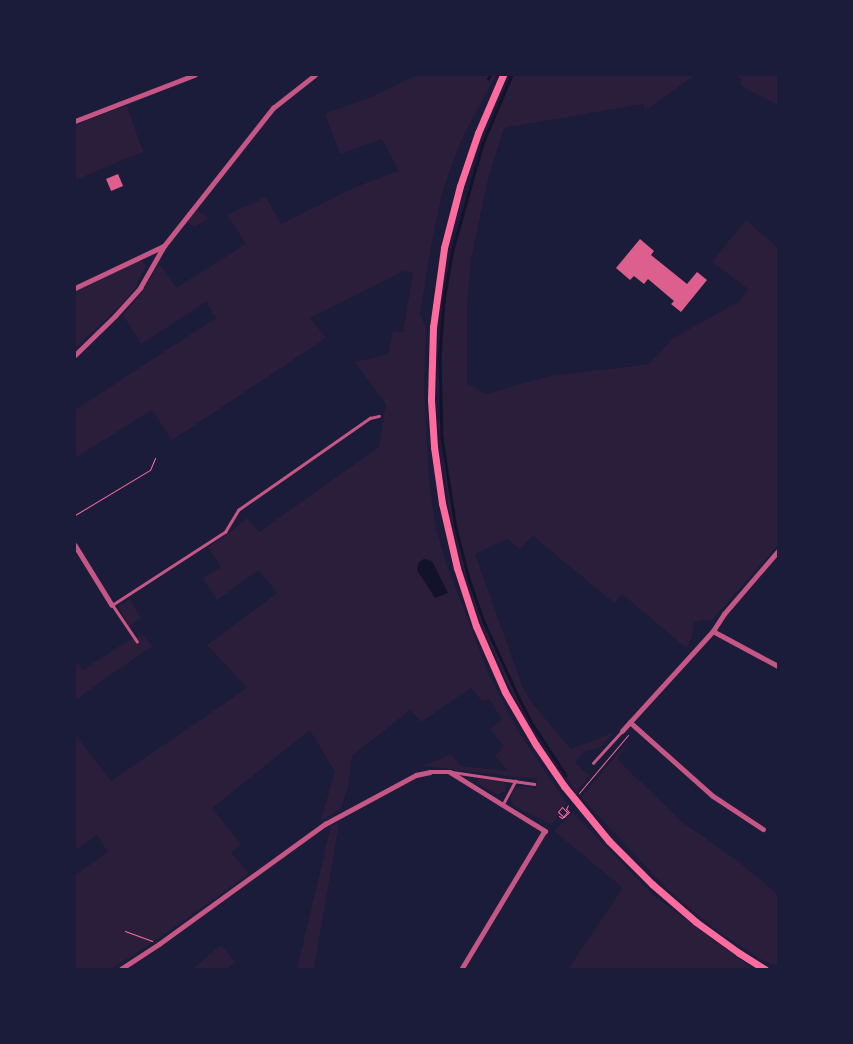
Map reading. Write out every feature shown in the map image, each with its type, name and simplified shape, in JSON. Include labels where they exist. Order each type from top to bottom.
[{"type":"main road","points":[[503,75],[478,133],[460,186],[442,262],[433,327],[431,400],[434,448],[442,503],[457,568],[476,626],[505,692],[536,745],[564,786],[609,841],[652,884],[696,922],[764,969]]},
{"type":"street","points":[[75,120],[194,75]]},
{"type":"street","points":[[75,355],[116,316],[140,288],[164,246],[273,108],[315,75]]},
{"type":"street","points":[[75,288],[134,258],[164,246]]},
{"type":"street","points":[[75,545],[112,605]]},
{"type":"street","points":[[622,731],[713,631],[724,614],[778,551]]},
{"type":"street","points":[[713,631],[778,666]]},
{"type":"street","points":[[630,722],[713,796],[763,829]]},
{"type":"street","points":[[121,969],[159,944],[325,824],[416,775],[430,772],[450,772],[545,831],[462,969]]},
{"type":"lane","points":[[137,642],[112,605],[225,532],[238,510],[370,418],[379,416]]},
{"type":"lane","points":[[593,763],[622,731]]},
{"type":"lane","points":[[450,772],[534,784]]},
{"type":"lane","points":[[503,804],[515,780]]},
{"type":"path","points":[[75,515],[150,470],[156,458]]},
{"type":"path","points":[[578,795],[625,740]]},
{"type":"path","points":[[559,816],[562,818],[567,812],[562,807],[558,812],[564,817],[569,812],[566,809],[572,802]]},
{"type":"path","points":[[126,931],[134,932],[159,944]]},
{"type":"shaded area","points":[[417,75],[496,75],[464,134],[455,156],[442,193],[431,246],[420,314],[426,328],[424,388],[429,479],[435,524],[445,560],[489,675],[519,733],[567,804],[557,812],[558,815],[552,824],[548,823],[514,806],[510,799],[515,788],[520,786],[536,788],[537,779],[423,766],[451,754],[461,766],[508,771],[495,756],[504,746],[490,729],[502,719],[489,699],[482,701],[471,688],[421,722],[410,710],[352,756],[348,787],[341,808],[320,822],[335,772],[310,730],[212,808],[241,844],[231,852],[249,874],[159,938],[111,969],[75,969],[75,875],[108,852],[97,835],[75,850],[75,738],[77,737],[111,781],[247,688],[207,645],[277,593],[259,570],[217,600],[203,578],[221,567],[208,547],[228,534],[247,518],[259,532],[379,447],[386,404],[355,362],[388,354],[393,331],[403,332],[413,273],[404,271],[310,318],[326,338],[172,440],[152,410],[75,458],[75,410],[216,318],[206,302],[141,344],[123,315],[143,291],[159,263],[176,288],[246,244],[227,215],[266,197],[281,224],[358,186],[399,171],[382,139],[340,154],[325,114],[373,96]]},
{"type":"shaded area","points":[[513,75],[695,75],[646,110],[643,104],[504,128],[488,179],[471,260],[467,307],[467,383],[486,394],[550,376],[649,364],[673,338],[740,301],[748,289],[712,262],[746,220],[778,248],[778,545],[712,620],[701,620],[694,623],[691,640],[686,648],[622,594],[614,603],[533,536],[520,549],[507,539],[475,554],[523,688],[532,703],[571,749],[613,733],[600,748],[585,751],[575,763],[590,776],[576,792],[530,724],[508,685],[479,619],[460,559],[448,502],[438,421],[443,421],[438,387],[444,301],[454,249],[483,144]]},
{"type":"shaded area","points":[[734,75],[778,75],[778,105],[744,88],[741,84],[742,79]]},
{"type":"shaded area","points":[[127,105],[143,152],[75,180],[75,125]]},
{"type":"shaded area","points":[[196,210],[209,218],[195,227],[186,222]]},
{"type":"shaded area","points":[[135,261],[142,261],[146,266],[135,288],[119,307],[75,348],[75,292]]},
{"type":"shaded area","points":[[424,559],[432,561],[448,593],[435,598],[417,570],[419,562]]},
{"type":"shaded area","points":[[130,599],[141,618],[129,627],[119,607]]},
{"type":"shaded area","points":[[144,635],[152,646],[75,700],[75,660],[83,670],[129,640]]},
{"type":"shaded area","points":[[632,737],[617,759],[682,822],[738,861],[778,895],[778,966],[764,961],[719,932],[668,890],[581,797]]},
{"type":"shaded area","points":[[478,778],[503,782],[506,785],[505,792],[497,794],[477,783]]},
{"type":"shaded area","points":[[573,813],[654,896],[753,969],[568,969],[623,888],[554,831]]},
{"type":"shaded area","points":[[339,824],[314,969],[297,969],[331,826]]},
{"type":"shaded area","points":[[221,945],[235,962],[228,969],[192,969]]},
{"type":"building","points":[[118,174],[123,186],[111,191],[106,179]]},
{"type":"building","points":[[640,239],[654,251],[651,255],[687,284],[697,272],[707,280],[681,312],[671,304],[674,301],[648,279],[644,284],[634,276],[630,280],[616,268]]},
{"type":"waterway","points":[[488,79],[490,75]]},
{"type":"waterway","points":[[512,75],[483,144],[453,249],[444,301],[440,357],[442,438],[456,528],[469,579],[484,622],[533,725],[566,775]]}]
